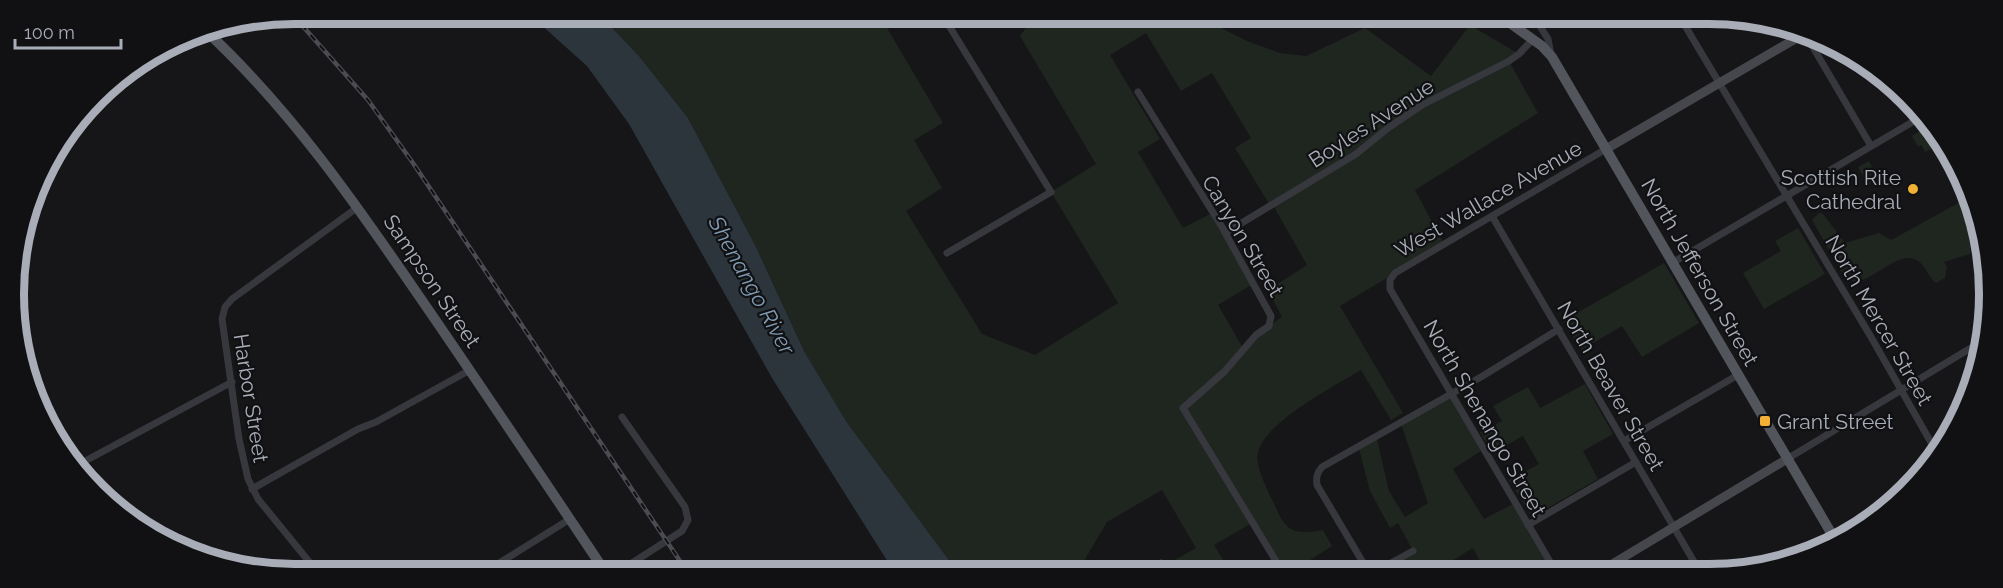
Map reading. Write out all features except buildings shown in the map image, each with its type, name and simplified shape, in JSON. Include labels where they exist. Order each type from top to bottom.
[{"type":"main road","points":[[1514,24],[1546,49],[1552,57]]},
{"type":"main road","name":"Sampson Street","points":[[212,37],[274,99],[328,166],[470,370],[600,564]]},
{"type":"main road","name":"North Jefferson Street","points":[[1552,57],[1832,534]]},
{"type":"street","points":[[947,253],[1051,192],[948,24]]},
{"type":"street","name":"North Jefferson Street","points":[[1539,24],[1548,39],[1552,57]]},
{"type":"street","name":"North Mercer Street","points":[[1684,24],[1932,445]]},
{"type":"street","points":[[1606,149],[1796,38]]},
{"type":"street","name":"Boyles Avenue","points":[[1225,233],[1356,154],[1388,128],[1422,105],[1509,61],[1533,39]]},
{"type":"street","points":[[1812,45],[1871,147]]},
{"type":"street","name":"Canyon Street","points":[[1138,92],[1225,233],[1271,316],[1271,323],[1246,345],[1224,372],[1183,408],[1278,564]]},
{"type":"street","points":[[1672,263],[1915,120]]},
{"type":"street","name":"West Wallace Avenue","points":[[1390,280],[1395,273],[1606,149]]},
{"type":"street","name":"Harbor Street","points":[[311,564],[258,499],[245,470],[222,319],[232,299],[358,207]]},
{"type":"street","name":"North Beaver Street","points":[[1492,216],[1696,564]]},
{"type":"street","name":"North Shenango Street","points":[[1390,280],[1390,289],[1551,564]]},
{"type":"street","points":[[1364,564],[1317,485],[1317,475],[1322,467],[1559,329]]},
{"type":"street","points":[[1612,564],[1974,346]]},
{"type":"street","points":[[252,489],[358,429],[376,422],[470,370]]},
{"type":"street","points":[[1624,441],[1738,375]]},
{"type":"street","points":[[83,462],[232,382]]},
{"type":"street","points":[[622,417],[685,507],[688,520],[682,531],[630,564]]},
{"type":"street","points":[[1528,525],[1636,462]]},
{"type":"street","points":[[498,564],[570,519]]},
{"type":"street","points":[[1389,564],[1413,551]]},
{"type":"shaded area","points":[[609,24],[885,24],[943,123],[914,140],[942,188],[906,211],[982,334],[1035,355],[1118,303],[1129,321],[1051,192],[1096,164],[1020,36],[1028,24],[1214,24],[1247,41],[1280,53],[1306,56],[1365,28],[1431,76],[1470,25],[1519,54],[1509,61],[1538,113],[1415,190],[1444,244],[1340,306],[1403,413],[1391,420],[1361,370],[1303,405],[1274,428],[1264,440],[1258,452],[1258,465],[1280,517],[1289,527],[1300,532],[1323,530],[1332,546],[1304,564],[1276,564],[1252,523],[1214,545],[1226,564],[1170,564],[1196,548],[1162,490],[1107,522],[1082,564],[952,564],[846,421],[804,351],[756,247],[688,118],[639,56]],"holes":[[[1146,33],[1181,91],[1212,73],[1251,138],[1235,148],[1271,207],[1273,205],[1307,265],[1268,290],[1282,317],[1256,335],[1243,348],[1218,305],[1253,284],[1212,213],[1183,228],[1138,152],[1160,139],[1110,55]]]},
{"type":"shaded area","points":[[1923,130],[1935,147],[1925,152],[1921,145],[1918,147],[1912,136]]},
{"type":"shaded area","points":[[1869,161],[1874,171],[1870,173],[1874,182],[1868,185],[1858,167]]},
{"type":"shaded area","points":[[1962,201],[1972,231],[1970,254],[1944,262],[1947,267],[1945,278],[1936,283],[1921,263],[1910,258],[1893,262],[1859,281],[1850,280],[1844,276],[1812,220],[1819,213],[1823,214],[1845,243],[1879,233],[1891,240]]},
{"type":"shaded area","points":[[1798,228],[1825,274],[1764,309],[1743,273],[1781,251],[1775,241]]},
{"type":"shaded area","points":[[1664,263],[1699,323],[1642,357],[1622,326],[1581,350],[1563,321]]},
{"type":"shaded area","points":[[1585,384],[1613,434],[1583,451],[1598,479],[1532,517],[1509,480],[1539,464],[1523,436],[1492,453],[1480,432],[1502,421],[1493,406],[1528,387],[1540,408]]},
{"type":"shaded area","points":[[1451,393],[1484,449],[1453,469],[1484,519],[1515,503],[1551,564],[1482,564],[1473,548],[1447,564],[1389,564],[1413,551],[1398,523],[1390,528],[1370,491],[1358,445],[1376,435],[1389,491],[1405,517],[1428,503],[1400,421]]},
{"type":"water","name":"Shenango River","points":[[540,24],[609,24],[639,56],[688,118],[756,247],[804,351],[846,421],[952,564],[889,564],[772,378],[629,124],[587,66]]},
{"type":"railway","points":[[301,24],[368,100],[413,163],[682,564]]},
{"type":"place","name":"Scottish Rite Cathedral","points":[[1913,189]]},
{"type":"place","name":"Grant Street","points":[[1765,421]]}]
